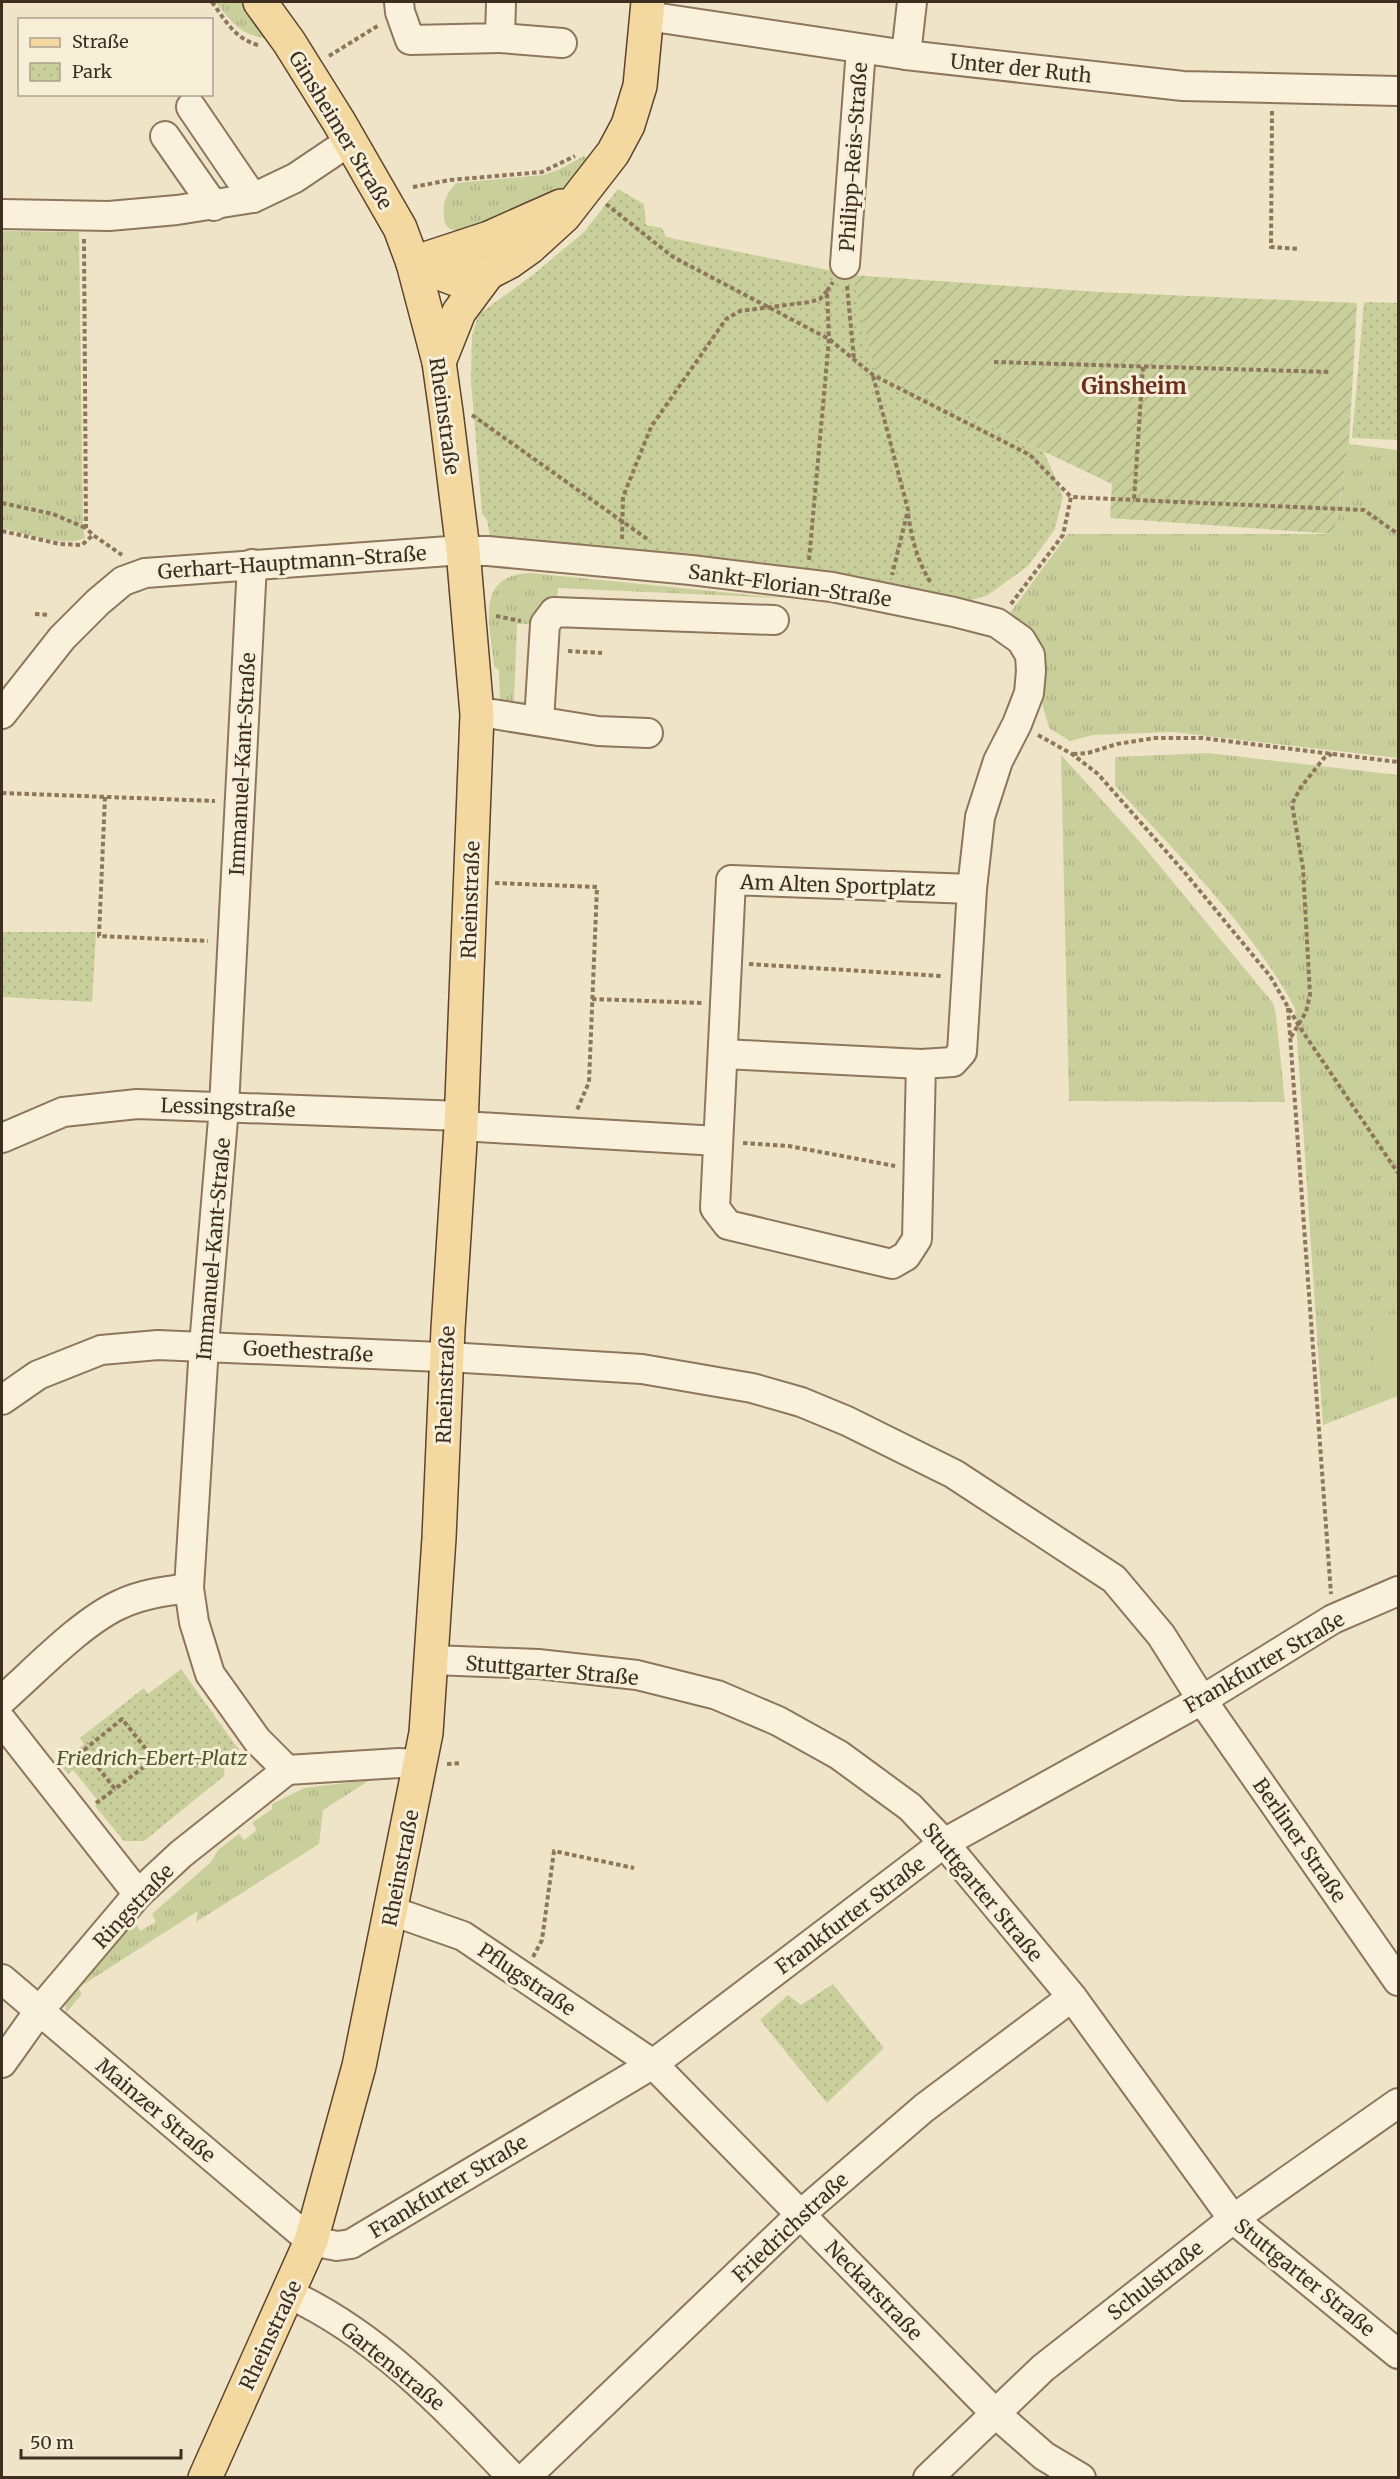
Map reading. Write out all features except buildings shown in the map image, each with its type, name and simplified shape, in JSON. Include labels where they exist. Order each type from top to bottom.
[{"type":"main road","name":"Ginsheimer Straße","points":[[260,2],[289,42],[350,141],[400,228],[413,263]]},
{"type":"main road","points":[[413,263],[454,279],[488,273],[509,262],[588,199],[628,125],[640,86],[647,9]]},
{"type":"main road","points":[[413,263],[489,238],[588,199]]},
{"type":"main road","name":"Rheinstraße","points":[[205,2478],[311,2241],[359,2066],[392,1911],[434,1764],[426,1733],[432,1660],[446,1357],[461,1121],[477,714],[463,550],[439,362],[413,263]]},
{"type":"main road","points":[[439,362],[459,312],[488,273]]},
{"type":"street","points":[[500,38],[501,2]]},
{"type":"street","points":[[906,56],[912,2]]},
{"type":"street","points":[[400,7],[410,40],[500,38],[562,43]]},
{"type":"street","name":"Unter der Ruth","points":[[647,9],[713,14],[861,49],[906,56],[1183,86],[1398,91]]},
{"type":"street","name":"Philipp-Reis-Straße","points":[[845,264],[861,49]]},
{"type":"street","points":[[191,107],[253,198]]},
{"type":"street","points":[[165,136],[214,206]]},
{"type":"street","points":[[2,214],[84,217],[214,206],[253,198],[295,178],[350,141]]},
{"type":"street","name":"Sankt-Florian-Straße","points":[[463,550],[807,584],[886,598],[998,623],[1021,640],[1030,655],[1029,693],[1017,724]]},
{"type":"street","name":"Gerhart-Hauptmann-Straße","points":[[2,714],[62,638],[98,602],[123,581],[145,573],[463,550]]},
{"type":"street","name":"Immanuel-Kant-Straße","points":[[252,564],[224,1107],[204,1346],[189,1588],[194,1622],[210,1674],[257,1740],[287,1770]]},
{"type":"street","points":[[539,721],[544,637],[554,612],[774,620]]},
{"type":"street","points":[[477,714],[598,731],[648,733]]},
{"type":"street","points":[[723,1054],[921,1064],[953,1062],[962,1052],[972,889],[980,817],[998,761],[1017,724]]},
{"type":"street","name":"Am Alten Sportplatz","points":[[921,1064],[917,1239],[906,1256],[892,1264],[728,1225],[715,1208],[731,880],[972,889]]},
{"type":"street","name":"Lessingstraße","points":[[2,1138],[63,1112],[137,1104],[461,1121],[718,1141]]},
{"type":"street","name":"Goethestraße","points":[[2,1400],[38,1375],[100,1350],[158,1345],[446,1357],[642,1369],[752,1388],[801,1402],[847,1421],[962,1478],[1114,1579],[1161,1635],[1202,1700]]},
{"type":"street","points":[[2,1700],[96,1617],[122,1603],[156,1592],[189,1588]]},
{"type":"street","name":"Frankfurter Straße","points":[[311,2241],[337,2246],[351,2244],[653,2064],[944,1843],[1202,1700],[1333,1619],[1398,1591]]},
{"type":"street","name":"Stuttgarter Straße","points":[[432,1660],[538,1664],[637,1675],[717,1695],[778,1721],[839,1755],[910,1807],[944,1843],[1072,1997],[1233,2219],[1398,2354]]},
{"type":"street","name":"Berliner Straße","points":[[1202,1700],[1398,1981]]},
{"type":"street","points":[[2,1722],[138,1894]]},
{"type":"street","points":[[287,1770],[399,1762],[434,1764]]},
{"type":"street","name":"Ringstraße","points":[[2,2063],[39,2011],[138,1894],[182,1854],[287,1770]]},
{"type":"street","name":"Pflugstraße","points":[[392,1911],[463,1936],[653,2064]]},
{"type":"street","name":"Mainzer Straße","points":[[2,1979],[311,2241]]},
{"type":"street","name":"Friedrichstraße","points":[[525,2478],[801,2214],[924,2108],[1072,1997]]},
{"type":"street","name":"Neckarstraße","points":[[653,2064],[996,2414],[1044,2456],[1081,2478]]},
{"type":"street","name":"Schulstraße","points":[[928,2478],[1043,2368],[1233,2219],[1398,2103]]},
{"type":"street","name":"Gartenstraße","points":[[289,2294],[319,2308],[381,2352],[428,2391],[513,2478]]},
{"type":"path","points":[[212,2],[232,30],[247,42],[258,45]]},
{"type":"path","points":[[323,60],[400,7]]},
{"type":"path","points":[[1272,89],[1270,248],[1300,249]]},
{"type":"path","points":[[413,187],[450,180],[542,172],[583,152]]},
{"type":"path","points":[[588,199],[673,257],[829,339],[873,375],[1030,455],[1071,497],[1364,510],[1398,534]]},
{"type":"path","points":[[84,217],[86,528]]},
{"type":"path","points":[[621,564],[623,497],[651,427],[726,319],[740,311],[820,299],[845,264]]},
{"type":"path","points":[[845,264],[854,360]]},
{"type":"path","points":[[807,584],[829,339],[827,291]]},
{"type":"path","points":[[994,362],[1329,372]]},
{"type":"path","points":[[1134,500],[1143,367]]},
{"type":"path","points":[[873,375],[908,510],[912,542],[922,570],[954,612]]},
{"type":"path","points":[[467,412],[652,542]]},
{"type":"path","points":[[998,623],[1063,535],[1071,497]]},
{"type":"path","points":[[2,503],[54,514],[86,528],[145,573]]},
{"type":"path","points":[[886,598],[908,510]]},
{"type":"path","points":[[2,531],[60,544],[82,545],[93,535]]},
{"type":"path","points":[[486,613],[544,637],[602,653]]},
{"type":"path","points":[[1017,724],[1072,754],[1098,774],[1186,874],[1270,976],[1299,1026],[1398,1173]]},
{"type":"path","points":[[1072,754],[1088,753],[1117,744],[1155,738],[1202,738],[1398,762]]},
{"type":"path","points":[[1290,1037],[1299,1026],[1309,1003],[1310,986],[1303,868],[1292,804],[1301,787],[1324,759],[1333,753]]},
{"type":"path","points":[[2,793],[240,801]]},
{"type":"path","points":[[105,797],[99,936],[232,943]]},
{"type":"path","points":[[486,882],[597,887],[589,1082],[577,1106],[581,1132]]},
{"type":"path","points":[[727,963],[967,978]]},
{"type":"path","points":[[592,999],[725,1004]]},
{"type":"path","points":[[1288,1008],[1333,1619]]},
{"type":"path","points":[[718,1141],[789,1146],[918,1170]]},
{"type":"path","points":[[62,1767],[122,1719],[154,1759]]},
{"type":"path","points":[[84,1750],[115,1789]]},
{"type":"path","points":[[99,1801],[154,1759],[225,1765]]},
{"type":"path","points":[[434,1764],[460,1763]]},
{"type":"path","points":[[524,1976],[542,1940],[554,1851],[634,1868]]},
{"type":"green space","points":[[216,2],[242,2],[265,38],[249,34],[236,26]]},
{"type":"green space","points":[[584,156],[590,161],[589,164],[558,192],[538,204],[500,220],[473,228],[454,230],[445,223],[445,202],[456,183],[544,175]]},
{"type":"green space","points":[[618,189],[644,204],[646,225],[662,228],[666,237],[852,275],[876,371],[1044,452],[1063,496],[1055,529],[1028,566],[988,595],[968,601],[936,598],[854,575],[490,536],[487,520],[482,514],[471,381],[472,335],[479,314],[534,274],[584,232]]},
{"type":"green space","points":[[2,231],[79,232],[83,528],[85,538],[76,541],[55,541],[2,528]]},
{"type":"green space","points":[[852,275],[1099,292],[1357,303],[1349,444],[1334,534],[1110,518],[1112,484],[875,371]]},
{"type":"green space","points":[[1364,302],[1398,303],[1398,440],[1352,438]]},
{"type":"green space","points":[[1349,444],[1398,450],[1398,758],[1172,732],[1093,735],[1070,741],[1049,728],[1027,630],[1010,613],[1068,534],[1334,534]]},
{"type":"green space","points":[[530,573],[781,598],[558,588],[557,605],[534,624],[517,624],[514,701],[529,702],[528,705],[500,703],[499,670],[494,667],[489,620],[493,593],[500,583],[512,576]]},
{"type":"green space","points":[[1208,753],[1398,775],[1398,1396],[1323,1425],[1295,1008],[1277,977],[1235,919],[1115,786],[1115,757]]},
{"type":"green space","points":[[1061,755],[1140,842],[1273,1003],[1285,1102],[1069,1101]]},
{"type":"green space","points":[[2,932],[96,932],[92,1002],[2,997]]},
{"type":"green space","points":[[1398,1314],[1398,1377],[1376,1378],[1373,1315]]},
{"type":"green space","name":"Friedrich-Ebert-Platz","points":[[181,1669],[239,1750],[225,1759],[224,1776],[144,1841],[124,1841],[95,1806],[99,1802],[73,1770],[68,1774],[59,1763],[84,1744],[80,1738],[144,1688],[148,1694]]},
{"type":"green space","points":[[370,1780],[323,1810],[319,1844],[196,1922],[198,1911],[78,1988],[82,1994],[66,2013],[65,1999],[126,1929],[136,1923],[140,1931],[156,1922],[152,1914],[211,1862],[218,1850],[239,1834],[244,1840],[257,1830],[252,1823],[272,1809],[272,1804],[304,1788]]},
{"type":"green space","points":[[833,1984],[884,2048],[827,2103],[760,2020],[788,1995],[801,2005]]},
{"type":"district","name":"Ginsheim","points":[[1134,386]]}]
